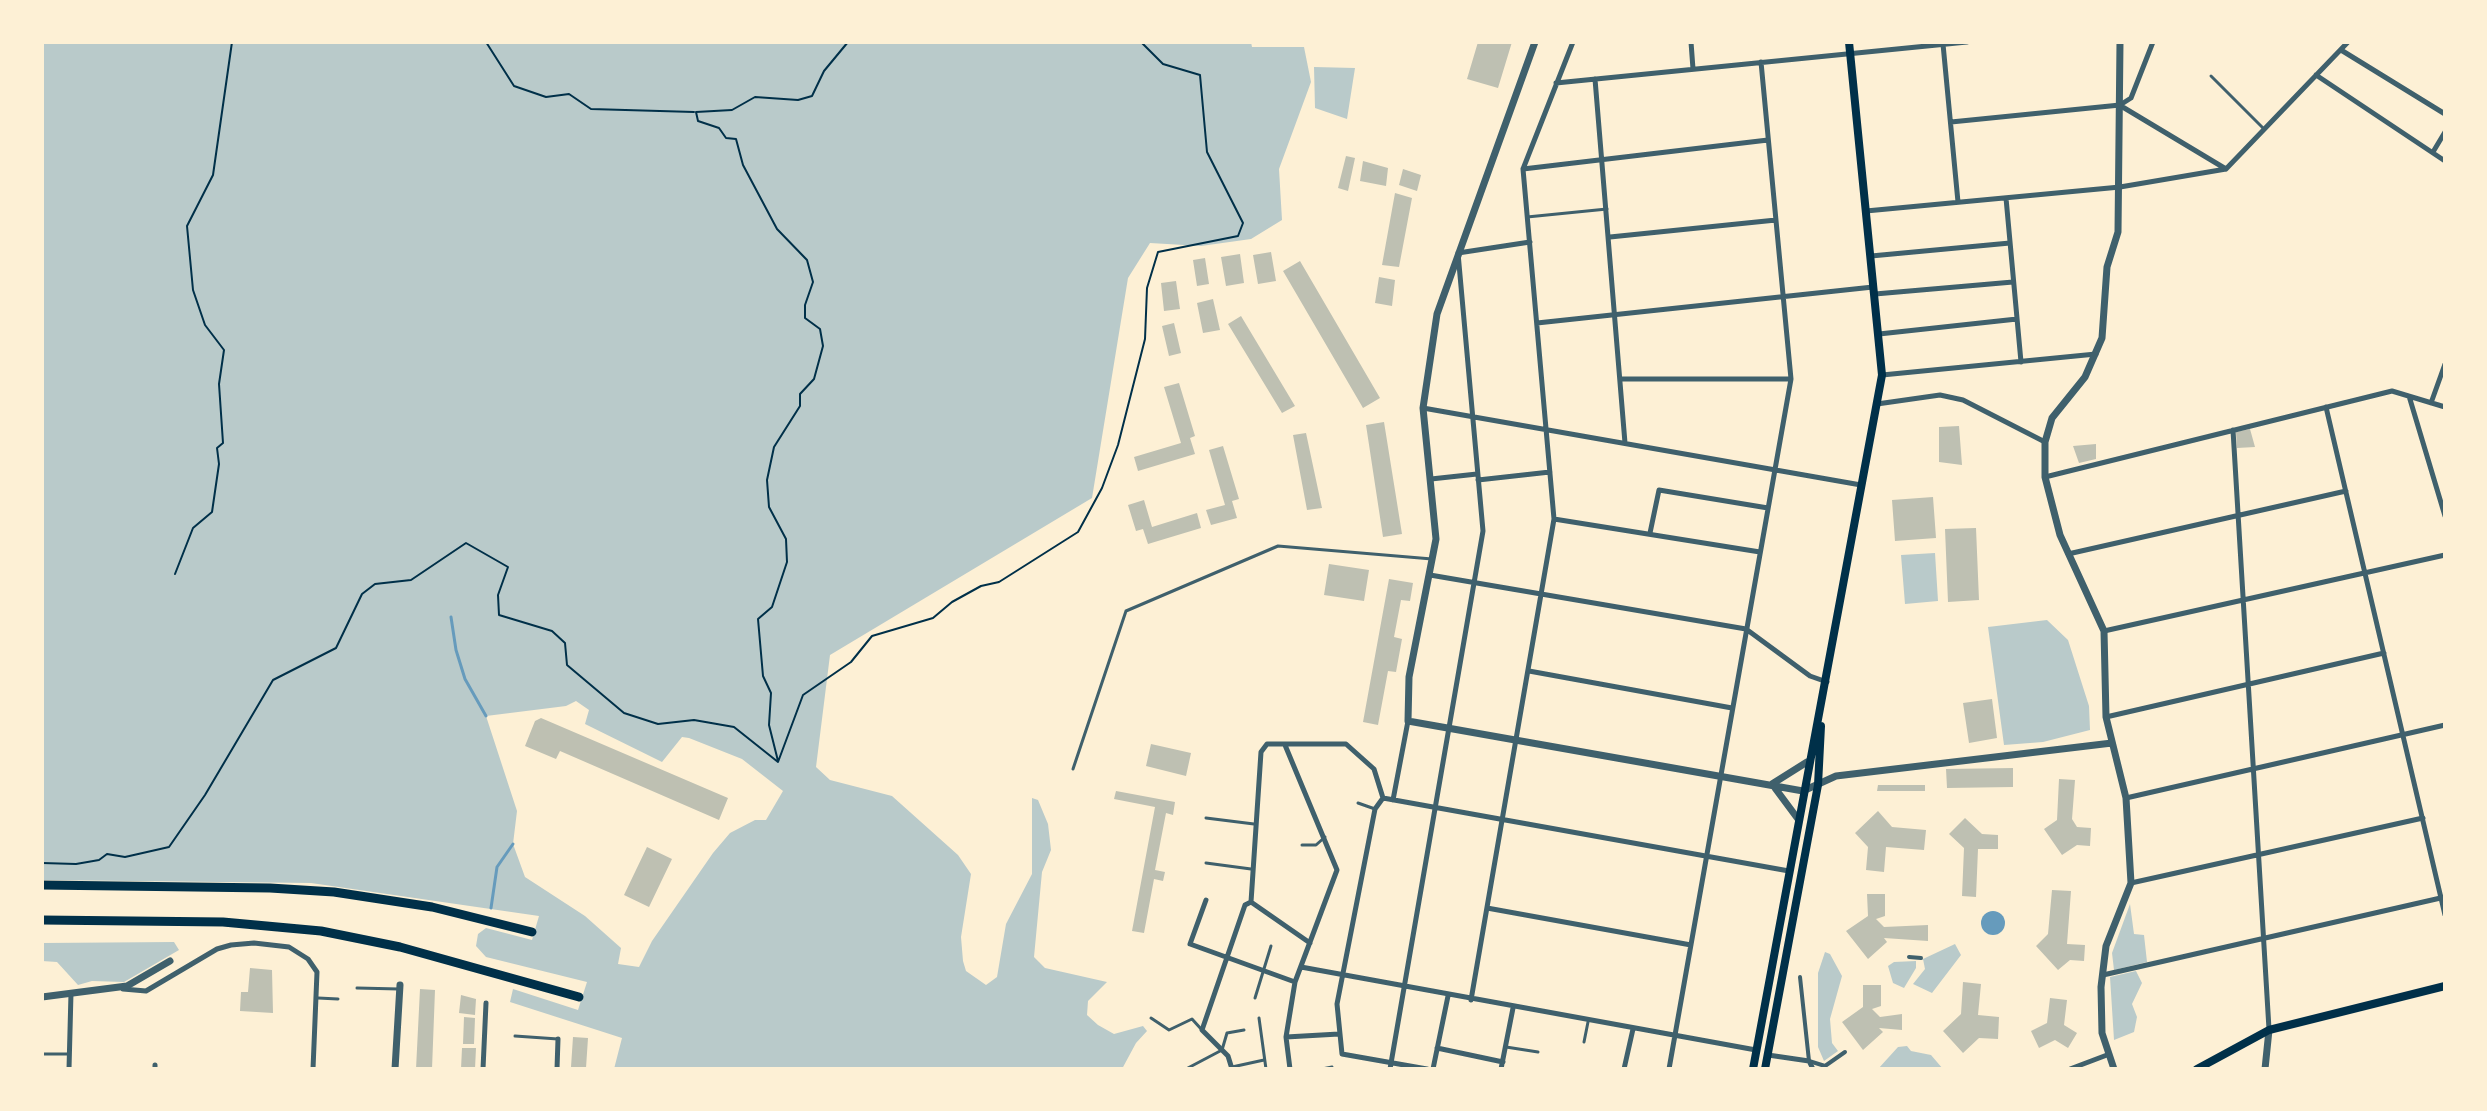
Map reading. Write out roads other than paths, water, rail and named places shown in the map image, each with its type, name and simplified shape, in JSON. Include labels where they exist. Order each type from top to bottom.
[{"type":"highway","points":[[42,885],[270,888],[334,892],[432,907],[532,932]]},
{"type":"highway","points":[[42,920],[223,922],[321,931],[400,947],[579,997]]},
{"type":"main road","points":[[1765,1069],[1818,785],[1822,713],[1882,375],[1849,42]]},
{"type":"main road","points":[[1753,1069],[1807,762],[1822,713]]},
{"type":"main road","points":[[2197,1069],[2269,1030],[2445,986]]},
{"type":"street","points":[[1393,800],[1408,721],[1409,677],[1436,539],[1423,408],[1437,314],[1535,42]]},
{"type":"street","points":[[1471,1000],[1554,519],[1523,169],[1573,42]]},
{"type":"street","points":[[1691,42],[1693,69]]},
{"type":"street","points":[[1556,83],[1967,42]]},
{"type":"street","points":[[2114,1069],[2102,1033],[2102,975],[2110,934],[2131,883],[2126,798],[2106,717],[2104,631],[2068,554],[2045,477],[2045,442],[2052,418],[2085,377],[2097,354],[2107,267],[2118,232],[2120,42]]},
{"type":"street","points":[[1951,122],[2120,105],[2131,98],[2153,42]]},
{"type":"street","points":[[1866,211],[2120,187],[2226,169],[2348,42]]},
{"type":"street","points":[[1943,43],[1958,202]]},
{"type":"street","points":[[2341,50],[2445,114]]},
{"type":"street","points":[[1669,1069],[1791,379],[1761,62]]},
{"type":"street","points":[[2316,75],[2445,161]]},
{"type":"street","points":[[1595,79],[1625,443]]},
{"type":"street","points":[[2120,105],[2226,169]]},
{"type":"street","points":[[2433,152],[2445,132]]},
{"type":"street","points":[[1523,169],[1768,140]]},
{"type":"street","points":[[2006,198],[2021,362]]},
{"type":"street","points":[[1610,237],[1776,220]]},
{"type":"street","points":[[1458,253],[1530,242]]},
{"type":"street","points":[[1871,256],[2010,243]]},
{"type":"street","points":[[1390,1066],[1483,531],[1458,253]]},
{"type":"street","points":[[1537,324],[1783,299],[2013,281]]},
{"type":"street","points":[[1879,334],[2017,319]]},
{"type":"street","points":[[1882,375],[2097,354]]},
{"type":"street","points":[[2431,403],[2445,364]]},
{"type":"street","points":[[1620,379],[1791,379]]},
{"type":"street","points":[[2045,477],[2392,391],[2445,407]]},
{"type":"street","points":[[1877,404],[1940,395],[1963,400],[2045,442]]},
{"type":"street","points":[[2409,396],[2445,516]]},
{"type":"street","points":[[2326,407],[2445,915]]},
{"type":"street","points":[[1423,408],[1862,485]]},
{"type":"street","points":[[2233,430],[2269,1030],[2265,1069]]},
{"type":"street","points":[[1431,479],[1550,472]]},
{"type":"street","points":[[1650,533],[1659,490],[1768,508]]},
{"type":"street","points":[[2068,554],[2346,491]]},
{"type":"street","points":[[1554,519],[1760,552]]},
{"type":"street","points":[[2104,631],[2445,555]]},
{"type":"street","points":[[1430,575],[1746,629],[1810,676],[1827,682]]},
{"type":"street","points":[[2106,717],[2384,653]]},
{"type":"street","points":[[1529,671],[1732,708]]},
{"type":"street","points":[[1408,721],[1803,791],[1836,776],[2112,743]]},
{"type":"street","points":[[2126,798],[2445,725]]},
{"type":"street","points":[[1251,902],[1261,752],[1267,744],[1346,744],[1374,769],[1383,798]]},
{"type":"street","points":[[1285,745],[1337,870],[1295,982],[1286,1037],[1290,1069]]},
{"type":"street","points":[[1772,784],[1807,762]]},
{"type":"street","points":[[1772,784],[1798,819]]},
{"type":"street","points":[[1383,798],[1789,871]]},
{"type":"street","points":[[1383,798],[1375,809],[1337,1004],[1342,1054],[1390,1066],[1430,1069],[1448,996]]},
{"type":"street","points":[[2131,883],[2423,818]]},
{"type":"street","points":[[2102,975],[2443,898]]},
{"type":"street","points":[[1206,900],[1190,944],[1295,982]]},
{"type":"street","points":[[1251,902],[1310,943]]},
{"type":"street","points":[[1232,1068],[1222,1050],[1202,1030],[1245,905],[1251,902]]},
{"type":"street","points":[[1487,908],[1691,945]]},
{"type":"street","points":[[42,997],[118,988],[146,991],[217,949],[254,943],[289,947],[308,959],[317,972],[313,1069]]},
{"type":"street","points":[[1909,957],[1921,958]]},
{"type":"street","points":[[118,988],[142,979],[170,961]]},
{"type":"street","points":[[1301,967],[1588,1022],[1756,1050]]},
{"type":"street","points":[[1800,977],[1809,1061],[1813,1069]]},
{"type":"street","points":[[395,1069],[399,987]]},
{"type":"street","points":[[69,1069],[71,993]]},
{"type":"street","points":[[483,1069],[486,1003]]},
{"type":"street","points":[[1501,1069],[1513,1008]]},
{"type":"street","points":[[1624,1069],[1633,1029]]},
{"type":"street","points":[[1286,1037],[1339,1034]]},
{"type":"street","points":[[557,1069],[558,1039]]},
{"type":"street","points":[[1437,1048],[1503,1062]]},
{"type":"street","points":[[1768,1055],[1825,1066],[1845,1052]]},
{"type":"street","points":[[2070,1069],[2107,1055]]},
{"type":"lane","points":[[2211,76],[2263,128]]},
{"type":"lane","points":[[1527,217],[1607,209]]},
{"type":"lane","points":[[1073,769],[1126,611],[1278,546],[1432,559]]},
{"type":"lane","points":[[1358,803],[1375,809]]},
{"type":"lane","points":[[1206,818],[1254,824]]},
{"type":"lane","points":[[1302,845],[1316,845],[1325,837]]},
{"type":"lane","points":[[1206,863],[1251,869]]},
{"type":"lane","points":[[1255,998],[1271,946]]},
{"type":"lane","points":[[357,988],[399,987]]},
{"type":"lane","points":[[317,998],[338,999]]},
{"type":"lane","points":[[1151,1018],[1169,1030],[1192,1019],[1202,1030]]},
{"type":"lane","points":[[1259,1018],[1266,1069]]},
{"type":"lane","points":[[1584,1042],[1588,1022]]},
{"type":"lane","points":[[1186,1069],[1222,1050],[1227,1033],[1244,1030]]},
{"type":"lane","points":[[515,1036],[558,1039]]},
{"type":"lane","points":[[1506,1047],[1538,1052]]},
{"type":"lane","points":[[42,1054],[69,1054]]},
{"type":"lane","points":[[1232,1068],[1264,1060]]},
{"type":"lane","points":[[1324,1069],[1332,1067]]},
{"type":"water","points":[[1993,911],[2004,918],[2005,923],[1998,934],[1993,935],[1982,928],[1981,923],[1988,912]]},
{"type":"waterway","points":[[451,617],[465,679],[486,716]]},
{"type":"waterway","points":[[491,908],[497,867],[513,844]]}]
